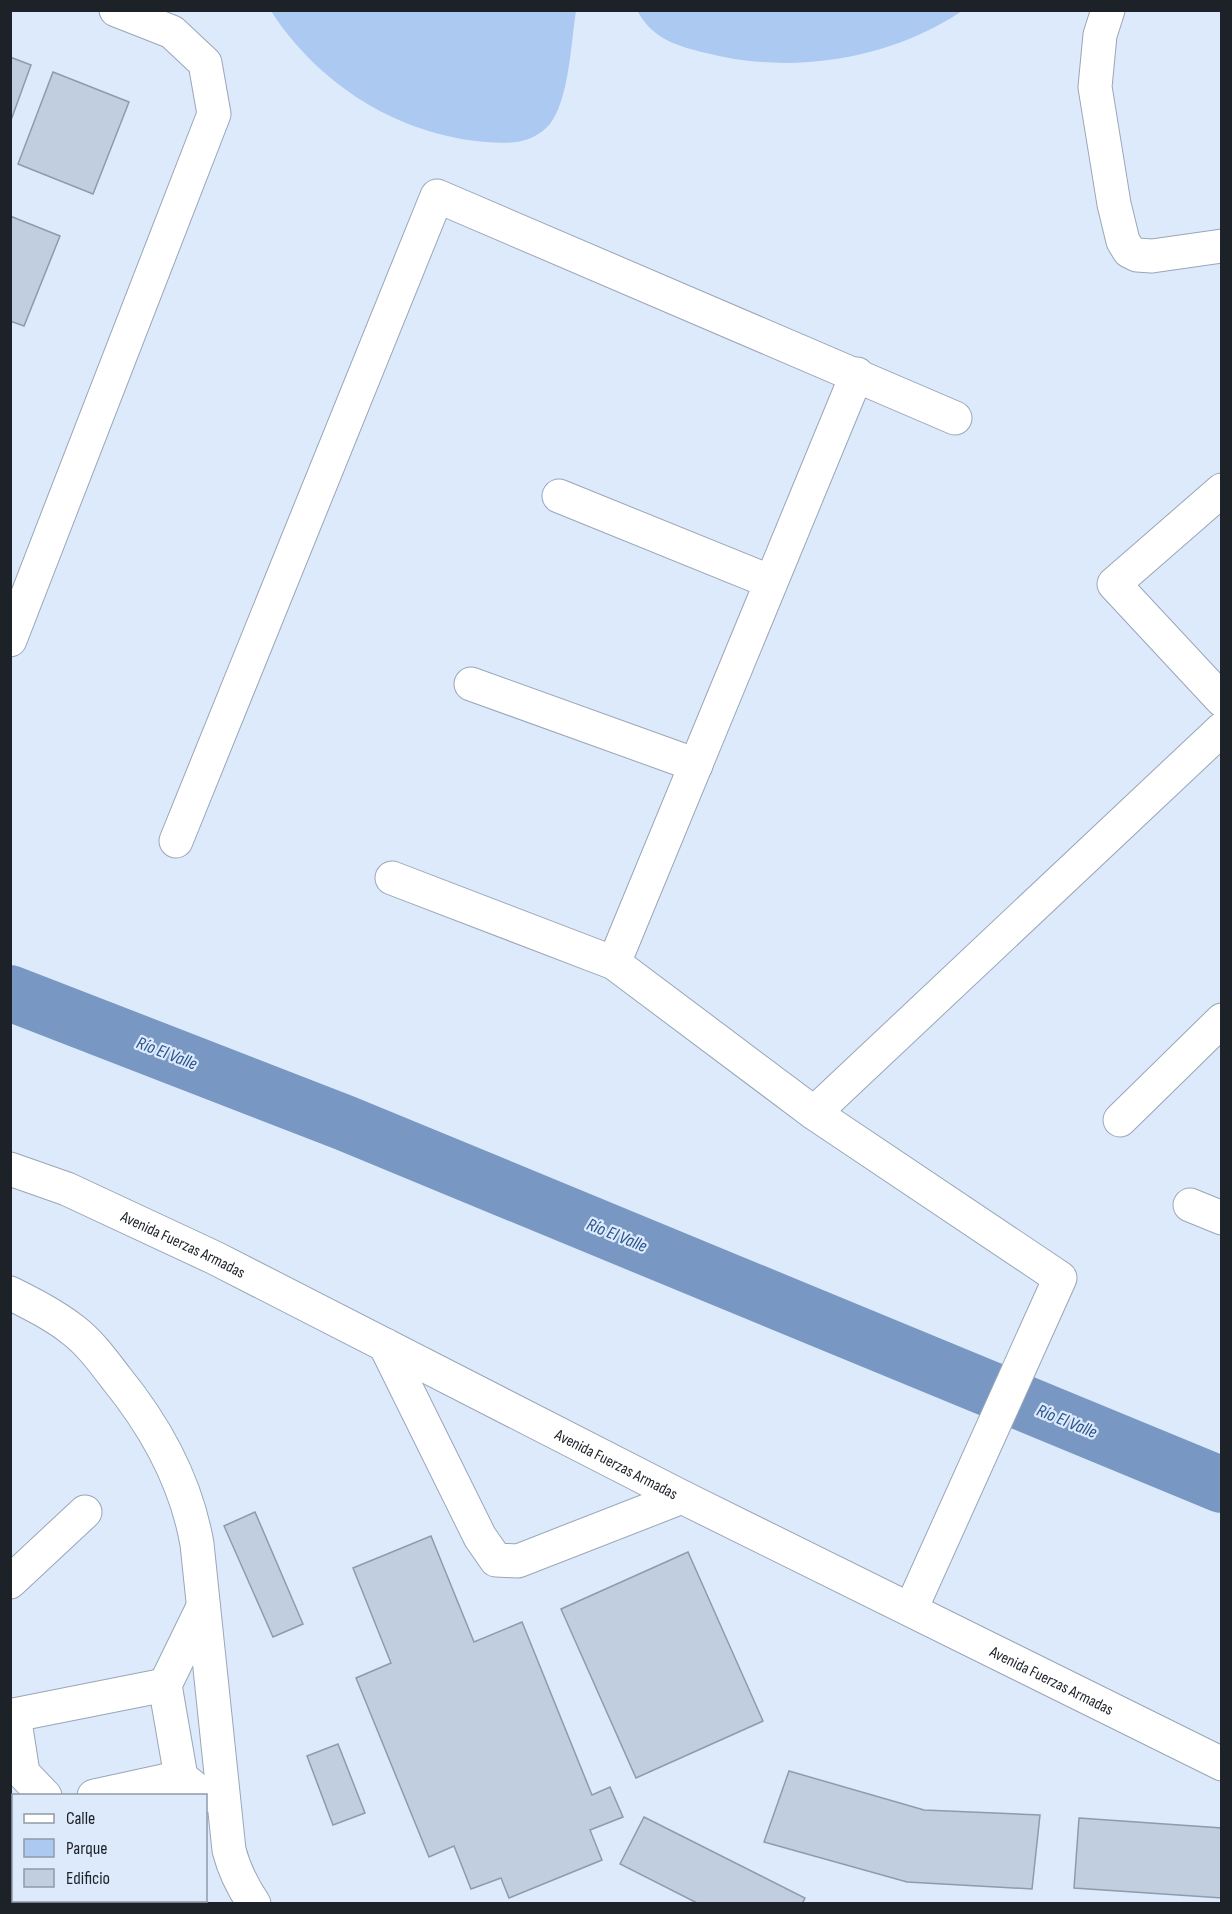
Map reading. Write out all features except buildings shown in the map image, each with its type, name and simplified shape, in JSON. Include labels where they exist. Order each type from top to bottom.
[{"type":"street","points":[[10,640],[214,114],[205,63],[172,32],[116,10]]},
{"type":"street","points":[[1108,10],[1100,34],[1095,87],[1114,204],[1123,241],[1129,251],[1137,255],[1152,256],[1221,246]]},
{"type":"street","points":[[176,841],[437,196],[956,418]]},
{"type":"street","points":[[614,963],[857,374]]},
{"type":"street","points":[[1221,490],[1114,584],[1221,700]]},
{"type":"street","points":[[559,496],[771,582]]},
{"type":"street","points":[[471,684],[696,765]]},
{"type":"street","points":[[814,1113],[1221,729]]},
{"type":"street","points":[[392,878],[614,963],[814,1113],[1060,1278],[911,1609]]},
{"type":"street","points":[[1120,1120],[1221,1020]]},
{"type":"street","name":"Avenida Fuerzas Armadas","points":[[10,1169],[67,1189],[214,1258],[682,1497],[1221,1764]]},
{"type":"street","points":[[1190,1205],[1221,1218]]},
{"type":"street","points":[[10,1293],[45,1311],[75,1331],[101,1359],[148,1420],[181,1484],[192,1516],[204,1607],[204,1794]]},
{"type":"street","points":[[385,1345],[480,1537],[496,1560],[518,1561],[682,1497]]},
{"type":"street","points":[[10,1582],[85,1512]]},
{"type":"street","points":[[201,1794],[165,1685],[204,1607]]},
{"type":"street","points":[[43,1794],[23,1773],[14,1715],[165,1685]]},
{"type":"street","points":[[207,1815],[217,1858],[237,1877],[254,1904]]},
{"type":"green space","points":[[271,11],[576,11],[565,87],[556,115],[549,125],[535,136],[503,143],[453,137],[422,129],[392,117],[363,101],[336,83],[312,61]]},
{"type":"green space","points":[[962,11],[934,28],[871,52],[838,59],[772,63],[738,60],[676,44],[658,35],[638,12]]},
{"type":"waterway","name":"Río El Valle","points":[[10,993],[345,1123],[1222,1485]]}]
